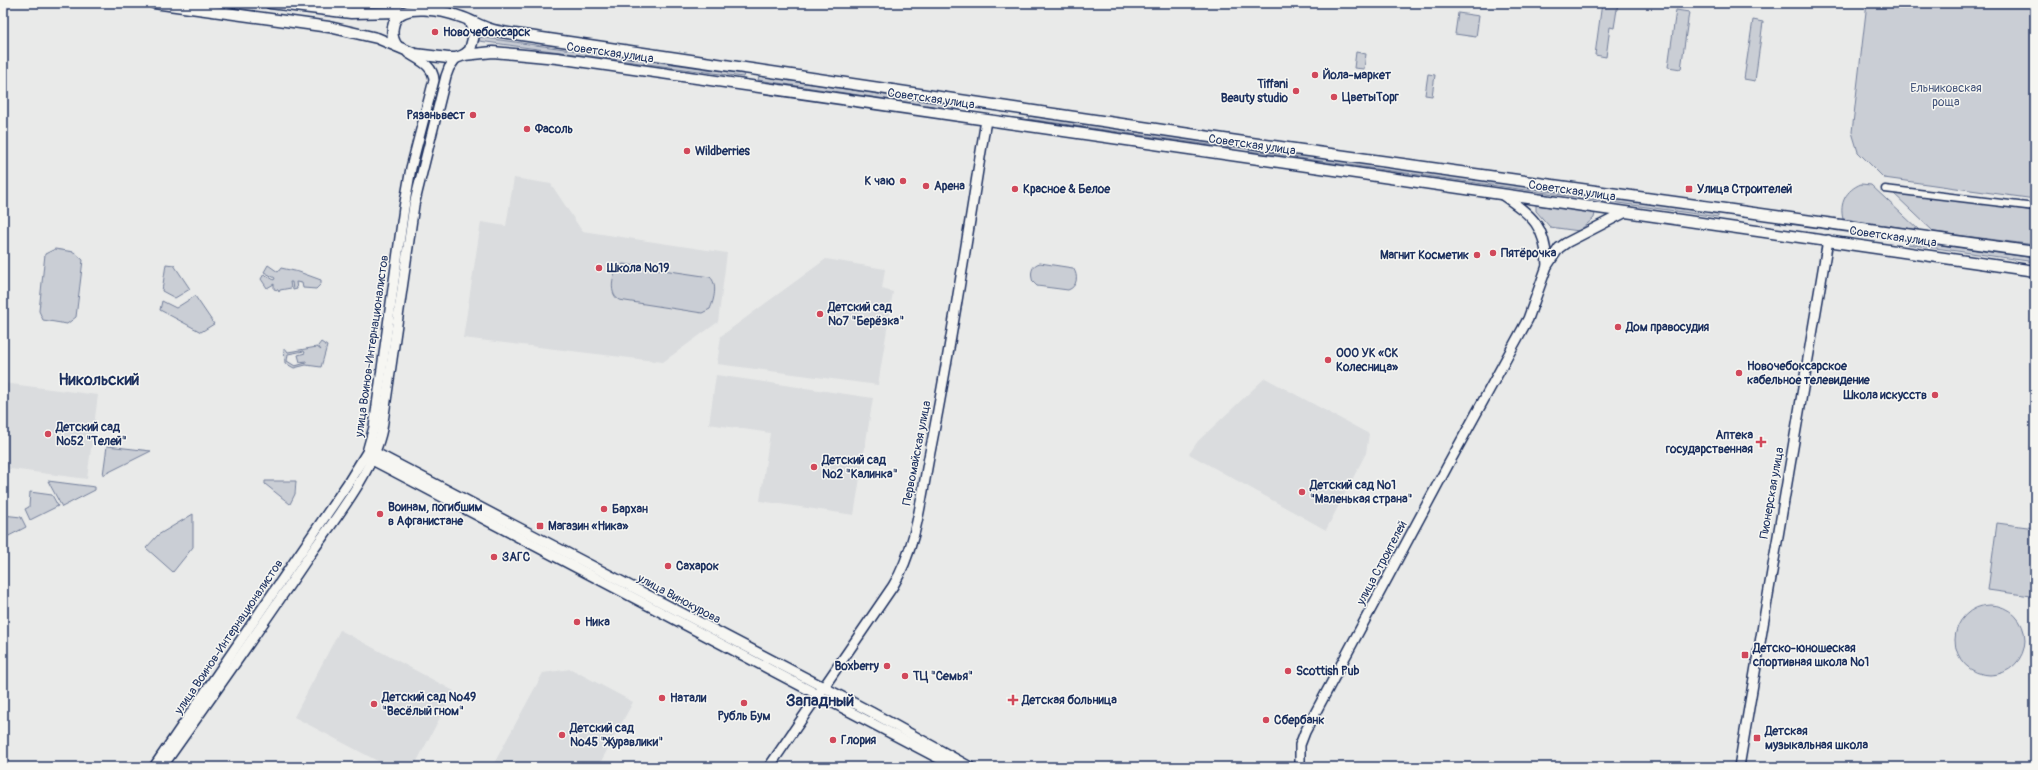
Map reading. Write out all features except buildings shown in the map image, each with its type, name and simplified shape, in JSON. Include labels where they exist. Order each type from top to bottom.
[{"type":"main road","points":[[154,3],[329,26],[355,31],[400,48]]},
{"type":"main road","points":[[270,3],[351,13],[401,12]]},
{"type":"main road","name":"Советская улица","points":[[401,12],[422,9],[452,14],[470,22],[508,33],[1244,142],[2035,252]]},
{"type":"main road","points":[[400,48],[393,40],[393,27],[394,21],[401,12]]},
{"type":"main road","points":[[460,57],[473,43],[473,29],[470,22]]},
{"type":"main road","name":"Советская улица","points":[[400,48],[416,54],[460,57],[480,52],[505,52],[2035,270]]},
{"type":"main road","name":"улица Воинов-Интернационалистов","points":[[400,48],[427,65],[432,71],[434,80],[411,168],[400,272]]},
{"type":"main road","name":"улица Воинов-Интернационалистов","points":[[162,767],[371,455],[374,427],[400,272],[415,197],[446,76],[449,68],[460,57]]},
{"type":"main road","points":[[750,87],[752,69]]},
{"type":"main road","name":"Первомайская улица","points":[[769,767],[900,574],[912,539],[939,407],[988,104]]},
{"type":"main road","points":[[1242,157],[1244,142]]},
{"type":"main road","name":"улица Строителей","points":[[1502,194],[1524,210],[1536,222],[1546,246],[1547,266]]},
{"type":"main road","points":[[1728,227],[1730,210]]},
{"type":"main road","name":"улица Строителей","points":[[1300,767],[1300,745],[1305,732],[1448,464],[1528,319],[1547,266],[1559,248],[1566,242],[1626,212]]},
{"type":"main road","name":"Пионерская улица","points":[[1739,767],[1831,224]]},
{"type":"main road","name":"улица Винокурова","points":[[371,455],[820,691],[970,767]]},
{"type":"main road","name":"улица Воинов-Интернационалистов","points":[[154,767],[230,665]]},
{"type":"main road","name":"улица Винокурова","points":[[820,691],[955,767]]},
{"type":"street","points":[[1885,190],[2035,207]]},
{"type":"shaded area","name":"Школа №19","points":[[514,178],[551,184],[582,231],[727,253],[718,322],[663,362],[463,338],[481,222],[506,226]]},
{"type":"shaded area","name":"Детский сад №7 \"Берёзка\"","points":[[826,259],[885,269],[882,289],[893,292],[878,385],[717,364],[721,336]]},
{"type":"shaded area","name":"Детский сад №2 \"Калинка\"","points":[[716,375],[873,398],[854,515],[760,501],[770,433],[709,424]]},
{"type":"shaded area","name":"Детский сад №1 \"Маленькая страна\"","points":[[1265,378],[1369,434],[1366,453],[1326,530],[1189,454],[1198,441]]},
{"type":"shaded area","name":"Детский сад №52 \"Телей\"","points":[[3,383],[98,395],[87,479],[3,468]]},
{"type":"shaded area","name":"Детский сад №49 \"Весёлый гном\"","points":[[340,630],[454,691],[414,767],[389,767],[294,717]]},
{"type":"shaded area","name":"Детский сад №45 \"Журавлики\"","points":[[571,669],[633,702],[598,767],[492,767],[543,673]]},
{"type":"green space","points":[[1602,3],[1618,3],[1614,28],[1610,27],[1606,57],[1595,55]]},
{"type":"green space","name":"Ельниковская роща","points":[[1867,3],[2035,3],[2035,199],[1884,178],[1858,152],[1852,132]]},
{"type":"green space","points":[[1676,10],[1689,12],[1681,69],[1668,67]]},
{"type":"green space","points":[[1458,13],[1479,16],[1476,37],[1455,34]]},
{"type":"green space","points":[[1753,20],[1763,22],[1755,81],[1744,79]]},
{"type":"green space","points":[[479,37],[744,74],[743,77],[479,41]]},
{"type":"green space","points":[[1356,52],[1366,54],[1364,69],[1354,68]]},
{"type":"green space","points":[[1428,74],[1435,75],[1432,96],[1425,95]]},
{"type":"green space","points":[[759,76],[959,106],[959,110],[758,80]]},
{"type":"green space","points":[[1029,116],[1232,145],[1231,148],[1028,119]]},
{"type":"green space","points":[[1250,148],[1718,213],[1718,217],[1249,151]]},
{"type":"green space","points":[[1861,184],[1871,185],[1919,230],[1843,219],[1842,208],[1845,198],[1851,190]]},
{"type":"green space","points":[[1891,191],[2035,211],[2035,245],[1934,232]]},
{"type":"green space","points":[[1536,205],[1595,213],[1594,218],[1579,231],[1550,227],[1536,211]]},
{"type":"green space","points":[[1907,240],[2035,258],[2035,262],[1907,244]]},
{"type":"green space","points":[[55,249],[74,252],[83,260],[76,317],[67,324],[43,320],[39,311],[45,254]]},
{"type":"green space","points":[[1040,263],[1073,268],[1076,274],[1075,284],[1068,290],[1037,286],[1033,282],[1032,270],[1037,264]]},
{"type":"green space","points":[[166,264],[174,265],[190,289],[175,298],[162,291]]},
{"type":"green space","points":[[623,264],[710,277],[715,288],[710,309],[702,313],[619,300],[615,297],[612,287],[616,271]]},
{"type":"green space","points":[[268,265],[278,272],[281,268],[299,272],[321,280],[321,284],[316,289],[303,288],[302,283],[296,282],[297,289],[293,290],[292,282],[290,282],[291,288],[280,290],[279,292],[278,290],[274,289],[274,284],[267,288],[261,279],[264,274],[274,280],[275,278],[264,272]]},
{"type":"green space","points":[[195,296],[214,324],[201,332],[160,310],[162,301],[176,308]]},
{"type":"green space","points":[[321,342],[327,346],[321,367],[306,365],[294,368],[285,363],[285,348],[288,352],[317,347],[321,350],[318,346]],"holes":[[[304,351],[305,353],[298,355],[300,362],[306,361],[306,363],[295,366],[287,361],[288,354]]]},
{"type":"green space","points":[[107,446],[151,451],[103,475]]},
{"type":"green space","points":[[48,481],[95,487],[95,490],[62,507]]},
{"type":"green space","points":[[265,481],[296,481],[295,494],[290,504],[265,484]]},
{"type":"green space","points":[[30,492],[52,495],[58,506],[30,520],[25,509],[29,507]]},
{"type":"green space","points":[[193,514],[193,547],[173,572],[146,548],[158,535]]},
{"type":"green space","points":[[3,515],[21,517],[26,527],[3,539]]},
{"type":"green space","points":[[1997,523],[2035,528],[2035,570],[2031,596],[1988,590]]},
{"type":"green space","points":[[1990,605],[2009,611],[2019,621],[2025,640],[2019,659],[2009,669],[1990,675],[1971,669],[1961,659],[1955,640],[1961,621],[1971,611]]},
{"type":"place","name":"Новочебоксарск","points":[[435,32]]},
{"type":"place","name":"Йола-маркет","points":[[1315,75]]},
{"type":"place","name":"Tiffani Beauty studio","points":[[1296,91]]},
{"type":"place","name":"ЦветыТорг","points":[[1334,97]]},
{"type":"place","name":"Рязаньвест","points":[[473,115]]},
{"type":"place","name":"Фасоль","points":[[527,129]]},
{"type":"place","name":"Wildberries","points":[[687,151]]},
{"type":"place","name":"К чаю","points":[[903,181]]},
{"type":"place","name":"Арена","points":[[926,186]]},
{"type":"place","name":"Красное & Белое","points":[[1015,189]]},
{"type":"place","name":"Улица Строителей","points":[[1689,189]]},
{"type":"place","name":"Пятёрочка","points":[[1493,253]]},
{"type":"place","name":"Магнит Косметик","points":[[1477,255]]},
{"type":"place","name":"Школа №19","points":[[599,268]]},
{"type":"place","name":"Детский сад №7 \"Берёзка\"","points":[[820,314]]},
{"type":"place","name":"Дом правосудия","points":[[1618,327]]},
{"type":"place","name":"ООО УК «СК Колесница»","points":[[1328,360]]},
{"type":"place","name":"Новочебоксарское кабельное телевидение","points":[[1739,373]]},
{"type":"place","name":"Школа искусств","points":[[1935,395]]},
{"type":"place","name":"Детский сад №52 \"Телей\"","points":[[48,434]]},
{"type":"place","name":"Аптека государственная","points":[[1761,442]]},
{"type":"place","name":"Детский сад №2 \"Калинка\"","points":[[814,467]]},
{"type":"place","name":"Детский сад №1 \"Маленькая страна\"","points":[[1302,492]]},
{"type":"place","name":"Бархан","points":[[604,509]]},
{"type":"place","name":"Воинам, погибшим в Афганистане","points":[[380,514]]},
{"type":"place","name":"Магазин «Ника»","points":[[540,526]]},
{"type":"place","name":"ЗАГС","points":[[494,557]]},
{"type":"place","name":"Сахарок","points":[[668,566]]},
{"type":"place","name":"Ника","points":[[577,622]]},
{"type":"place","name":"Детско-юношеская спортивная школа №1","points":[[1745,655]]},
{"type":"place","name":"Boxberry","points":[[887,666]]},
{"type":"place","name":"Scottish Pub","points":[[1288,671]]},
{"type":"place","name":"ТЦ \"Семья\"","points":[[905,676]]},
{"type":"place","name":"Натали","points":[[662,698]]},
{"type":"place","name":"Детская больница","points":[[1013,700]]},
{"type":"place","name":"Рубль Бум","points":[[744,703]]},
{"type":"place","name":"Детский сад №49 \"Весёлый гном\"","points":[[374,704]]},
{"type":"place","name":"Сбербанк","points":[[1266,720]]},
{"type":"place","name":"Детский сад №45 \"Журавлики\"","points":[[562,735]]},
{"type":"place","name":"Детская музыкальная школа","points":[[1757,738]]},
{"type":"place","name":"Глория","points":[[833,740]]},
{"type":"district","name":"Никольский","points":[[99,380]]},
{"type":"district","name":"Западный","points":[[820,701]]}]
